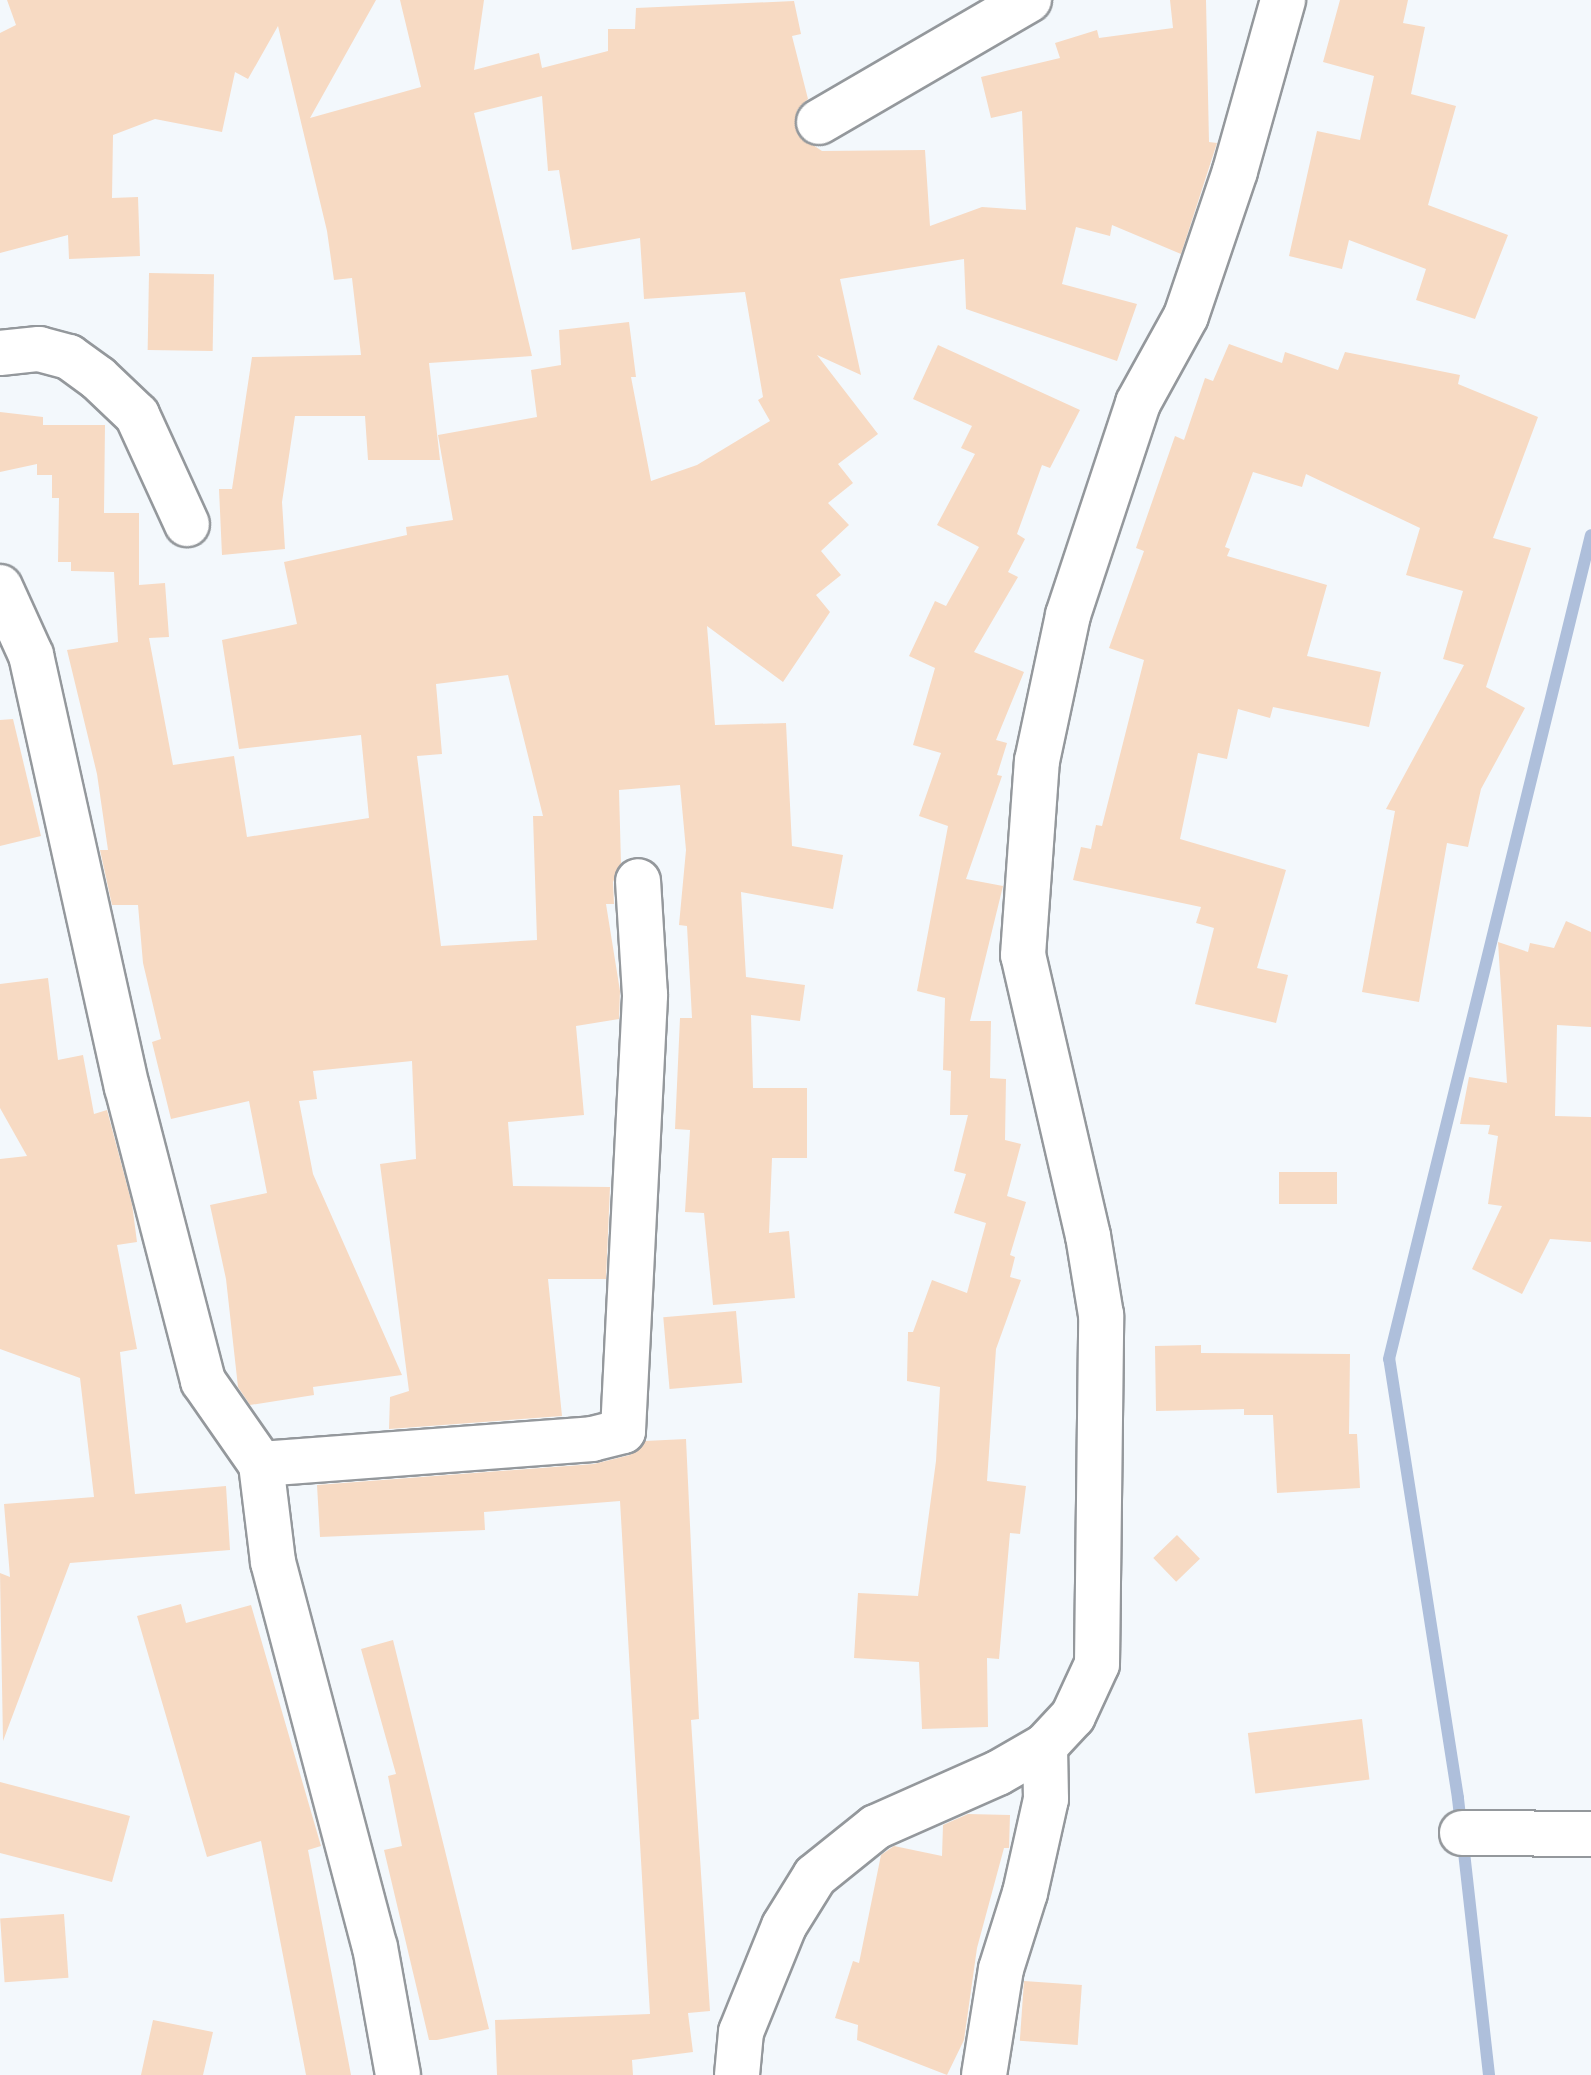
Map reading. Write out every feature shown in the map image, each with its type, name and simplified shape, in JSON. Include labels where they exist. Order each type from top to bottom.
[{"type":"street","points":[[819,122],[1029,0]]},
{"type":"street","points":[[737,2075],[741,2032],[784,1926],[815,1876],[876,1827],[998,1773],[1045,1746],[1073,1716],[1097,1664],[1101,1315],[1023,955],[1037,761],[1068,615],[1138,403],[1186,316],[1235,171],[1283,0]]},
{"type":"street","points":[[0,353],[39,349],[69,357],[98,378],[137,415],[187,524]]},
{"type":"street","points":[[0,587],[31,655],[127,1087],[203,1381],[261,1464],[273,1562],[375,1947],[398,2075]]},
{"type":"street","points":[[261,1464],[592,1439],[623,1431],[645,995],[638,881]]},
{"type":"street","points":[[984,2075],[1001,1969],[1025,1893],[1046,1799],[1045,1746]]},
{"type":"street","points":[[1462,1833],[1591,1834]]},
{"type":"building","points":[[7,0],[376,0],[310,118],[421,87],[400,0],[484,0],[474,70],[539,53],[542,68],[608,51],[608,29],[635,29],[636,8],[794,1],[801,34],[792,36],[808,99],[797,110],[798,135],[822,151],[925,150],[930,226],[982,207],[1026,210],[1022,111],[991,118],[981,77],[1060,58],[1055,43],[1097,30],[1099,38],[1173,28],[1170,0],[1206,0],[1209,142],[1217,143],[1181,254],[1112,225],[1110,236],[1076,227],[1062,284],[1137,304],[1117,361],[966,309],[964,259],[840,279],[861,375],[817,355],[878,434],[838,464],[853,483],[828,503],[849,525],[821,551],[841,575],[816,595],[830,612],[783,682],[707,626],[715,725],[786,723],[792,846],[843,855],[833,909],[741,892],[746,977],[805,985],[800,1021],[751,1015],[753,1088],[807,1088],[807,1158],[772,1158],[769,1233],[789,1231],[795,1298],[713,1305],[704,1213],[685,1212],[690,1130],[675,1129],[680,1018],[692,1018],[687,926],[679,925],[686,850],[680,785],[619,790],[621,864],[613,882],[614,904],[606,904],[620,991],[619,1019],[576,1026],[584,1115],[508,1122],[513,1186],[610,1187],[606,1279],[548,1279],[562,1416],[389,1429],[390,1397],[409,1391],[380,1164],[416,1159],[412,1061],[313,1071],[317,1099],[299,1101],[313,1174],[402,1375],[313,1387],[314,1395],[250,1405],[238,1387],[226,1279],[210,1205],[267,1193],[249,1101],[171,1119],[152,1042],[161,1039],[143,963],[138,905],[112,905],[100,850],[108,850],[97,774],[67,650],[118,642],[114,572],[71,571],[71,562],[58,562],[59,498],[52,498],[52,475],[37,475],[37,464],[0,472],[0,412],[43,417],[43,425],[105,425],[104,513],[139,513],[139,585],[165,583],[169,637],[149,638],[173,765],[234,756],[247,837],[369,818],[361,735],[239,749],[222,640],[297,624],[284,562],[407,535],[406,527],[453,520],[438,435],[537,417],[531,370],[561,365],[559,330],[629,322],[636,377],[631,377],[651,481],[697,465],[770,421],[758,400],[763,397],[745,292],[644,299],[640,238],[572,250],[559,170],[548,171],[542,96],[474,113],[532,356],[429,363],[440,460],[368,460],[365,416],[295,416],[282,502],[285,549],[222,555],[219,489],[232,489],[252,357],[361,355],[352,278],[334,280],[327,231],[278,26],[248,79],[235,72],[222,132],[155,119],[113,135],[112,198],[138,197],[140,256],[69,259],[68,235],[0,253],[0,33],[16,25]],"holes":[[[508,675],[543,816],[533,816],[537,940],[441,946],[417,756],[442,754],[436,684]]]},
{"type":"building","points":[[1340,0],[1408,0],[1403,23],[1425,27],[1411,94],[1456,106],[1428,205],[1508,235],[1475,319],[1416,300],[1426,269],[1349,240],[1342,269],[1289,256],[1317,131],[1360,140],[1374,76],[1323,62]]},
{"type":"building","points":[[149,273],[214,274],[213,351],[148,350]]},
{"type":"building","points":[[1229,344],[1282,363],[1285,352],[1338,370],[1345,352],[1460,375],[1458,384],[1538,417],[1493,538],[1531,548],[1486,687],[1525,708],[1481,789],[1468,847],[1447,843],[1419,1002],[1362,992],[1395,811],[1386,809],[1464,665],[1443,659],[1463,591],[1406,575],[1420,528],[1306,474],[1302,487],[1253,472],[1225,547],[1230,549],[1227,556],[1327,585],[1307,656],[1381,672],[1369,727],[1273,707],[1270,718],[1238,709],[1227,759],[1198,753],[1180,839],[1286,870],[1257,968],[1288,975],[1276,1023],[1195,1004],[1214,928],[1196,923],[1201,907],[1073,880],[1081,847],[1091,849],[1096,825],[1102,826],[1144,660],[1109,648],[1144,551],[1136,548],[1175,436],[1184,440],[1205,378],[1213,381]]},
{"type":"building","points":[[938,345],[1080,410],[1050,468],[1042,465],[1017,534],[1025,539],[1008,572],[1018,577],[974,652],[1024,672],[996,740],[1007,743],[997,775],[1002,776],[966,879],[1003,886],[970,1021],[991,1021],[990,1078],[1006,1079],[1005,1140],[1021,1144],[1007,1196],[1026,1202],[1010,1255],[1015,1257],[1010,1277],[1021,1280],[996,1349],[987,1481],[1026,1486],[1020,1534],[1010,1533],[999,1659],[987,1658],[988,1727],[922,1729],[919,1662],[854,1658],[858,1593],[918,1596],[936,1461],[940,1387],[907,1381],[908,1332],[913,1332],[932,1280],[967,1293],[986,1223],[954,1213],[966,1174],[954,1171],[968,1115],[950,1115],[951,1071],[943,1070],[945,998],[917,991],[948,826],[919,816],[941,753],[913,745],[935,668],[909,656],[935,601],[946,606],[979,547],[937,525],[975,454],[961,448],[972,426],[913,399]]},
{"type":"building","points":[[13,719],[41,836],[0,846],[0,720]]},
{"type":"building","points":[[1566,921],[1591,932],[1591,1027],[1557,1025],[1555,1116],[1591,1117],[1591,1242],[1550,1239],[1522,1294],[1472,1269],[1502,1206],[1488,1204],[1498,1136],[1488,1134],[1490,1125],[1460,1124],[1469,1077],[1507,1083],[1498,942],[1528,952],[1530,943],[1554,948]]},
{"type":"building","points":[[48,978],[58,1060],[83,1055],[94,1114],[107,1110],[132,1204],[137,1242],[117,1245],[137,1349],[120,1352],[135,1494],[226,1486],[230,1550],[70,1563],[3,1741],[0,1573],[10,1577],[4,1504],[94,1497],[80,1378],[0,1349],[0,1159],[27,1156],[0,1108],[0,984]]},
{"type":"building","points":[[1279,1172],[1337,1172],[1337,1204],[1279,1204]]},
{"type":"building","points":[[736,1311],[742,1383],[670,1389],[663,1317]]},
{"type":"building","points":[[1201,1345],[1201,1353],[1350,1354],[1349,1434],[1357,1434],[1360,1488],[1277,1493],[1273,1415],[1244,1415],[1244,1409],[1156,1411],[1155,1346]]},
{"type":"building","points":[[686,1439],[699,1719],[691,1720],[710,2011],[688,2013],[693,2052],[632,2060],[633,2075],[497,2075],[495,2020],[650,2014],[620,1501],[484,1512],[485,1530],[320,1537],[317,1485],[594,1464],[630,1455],[645,1441]]},
{"type":"building","points":[[1177,1535],[1200,1559],[1176,1582],[1153,1558]]},
{"type":"building","points":[[181,1604],[186,1623],[251,1605],[321,1846],[308,1850],[351,2075],[306,2075],[261,1841],[207,1857],[137,1616]]},
{"type":"building","points":[[393,1640],[489,2029],[437,2040],[429,2040],[384,1850],[402,1846],[388,1776],[396,1774],[361,1649]]},
{"type":"building","points":[[1362,1719],[1369,1780],[1255,1794],[1248,1733]]},
{"type":"building","points":[[0,1782],[130,1816],[112,1882],[0,1853]]},
{"type":"building","points":[[968,1814],[1010,1815],[1009,1848],[1004,1848],[977,1948],[964,2040],[947,2075],[857,2040],[858,2025],[835,2018],[853,1961],[859,1963],[881,1855],[894,1846],[942,1856],[943,1825]]},
{"type":"building","points":[[64,1914],[68,1978],[5,1982],[0,1918]]},
{"type":"building","points":[[1024,1981],[1082,1985],[1078,2045],[1020,2041]]},
{"type":"building","points":[[153,2020],[213,2032],[203,2075],[141,2075]]},
{"type":"waterway","points":[[1489,2075],[1458,1798],[1389,1359],[1591,535]]}]
